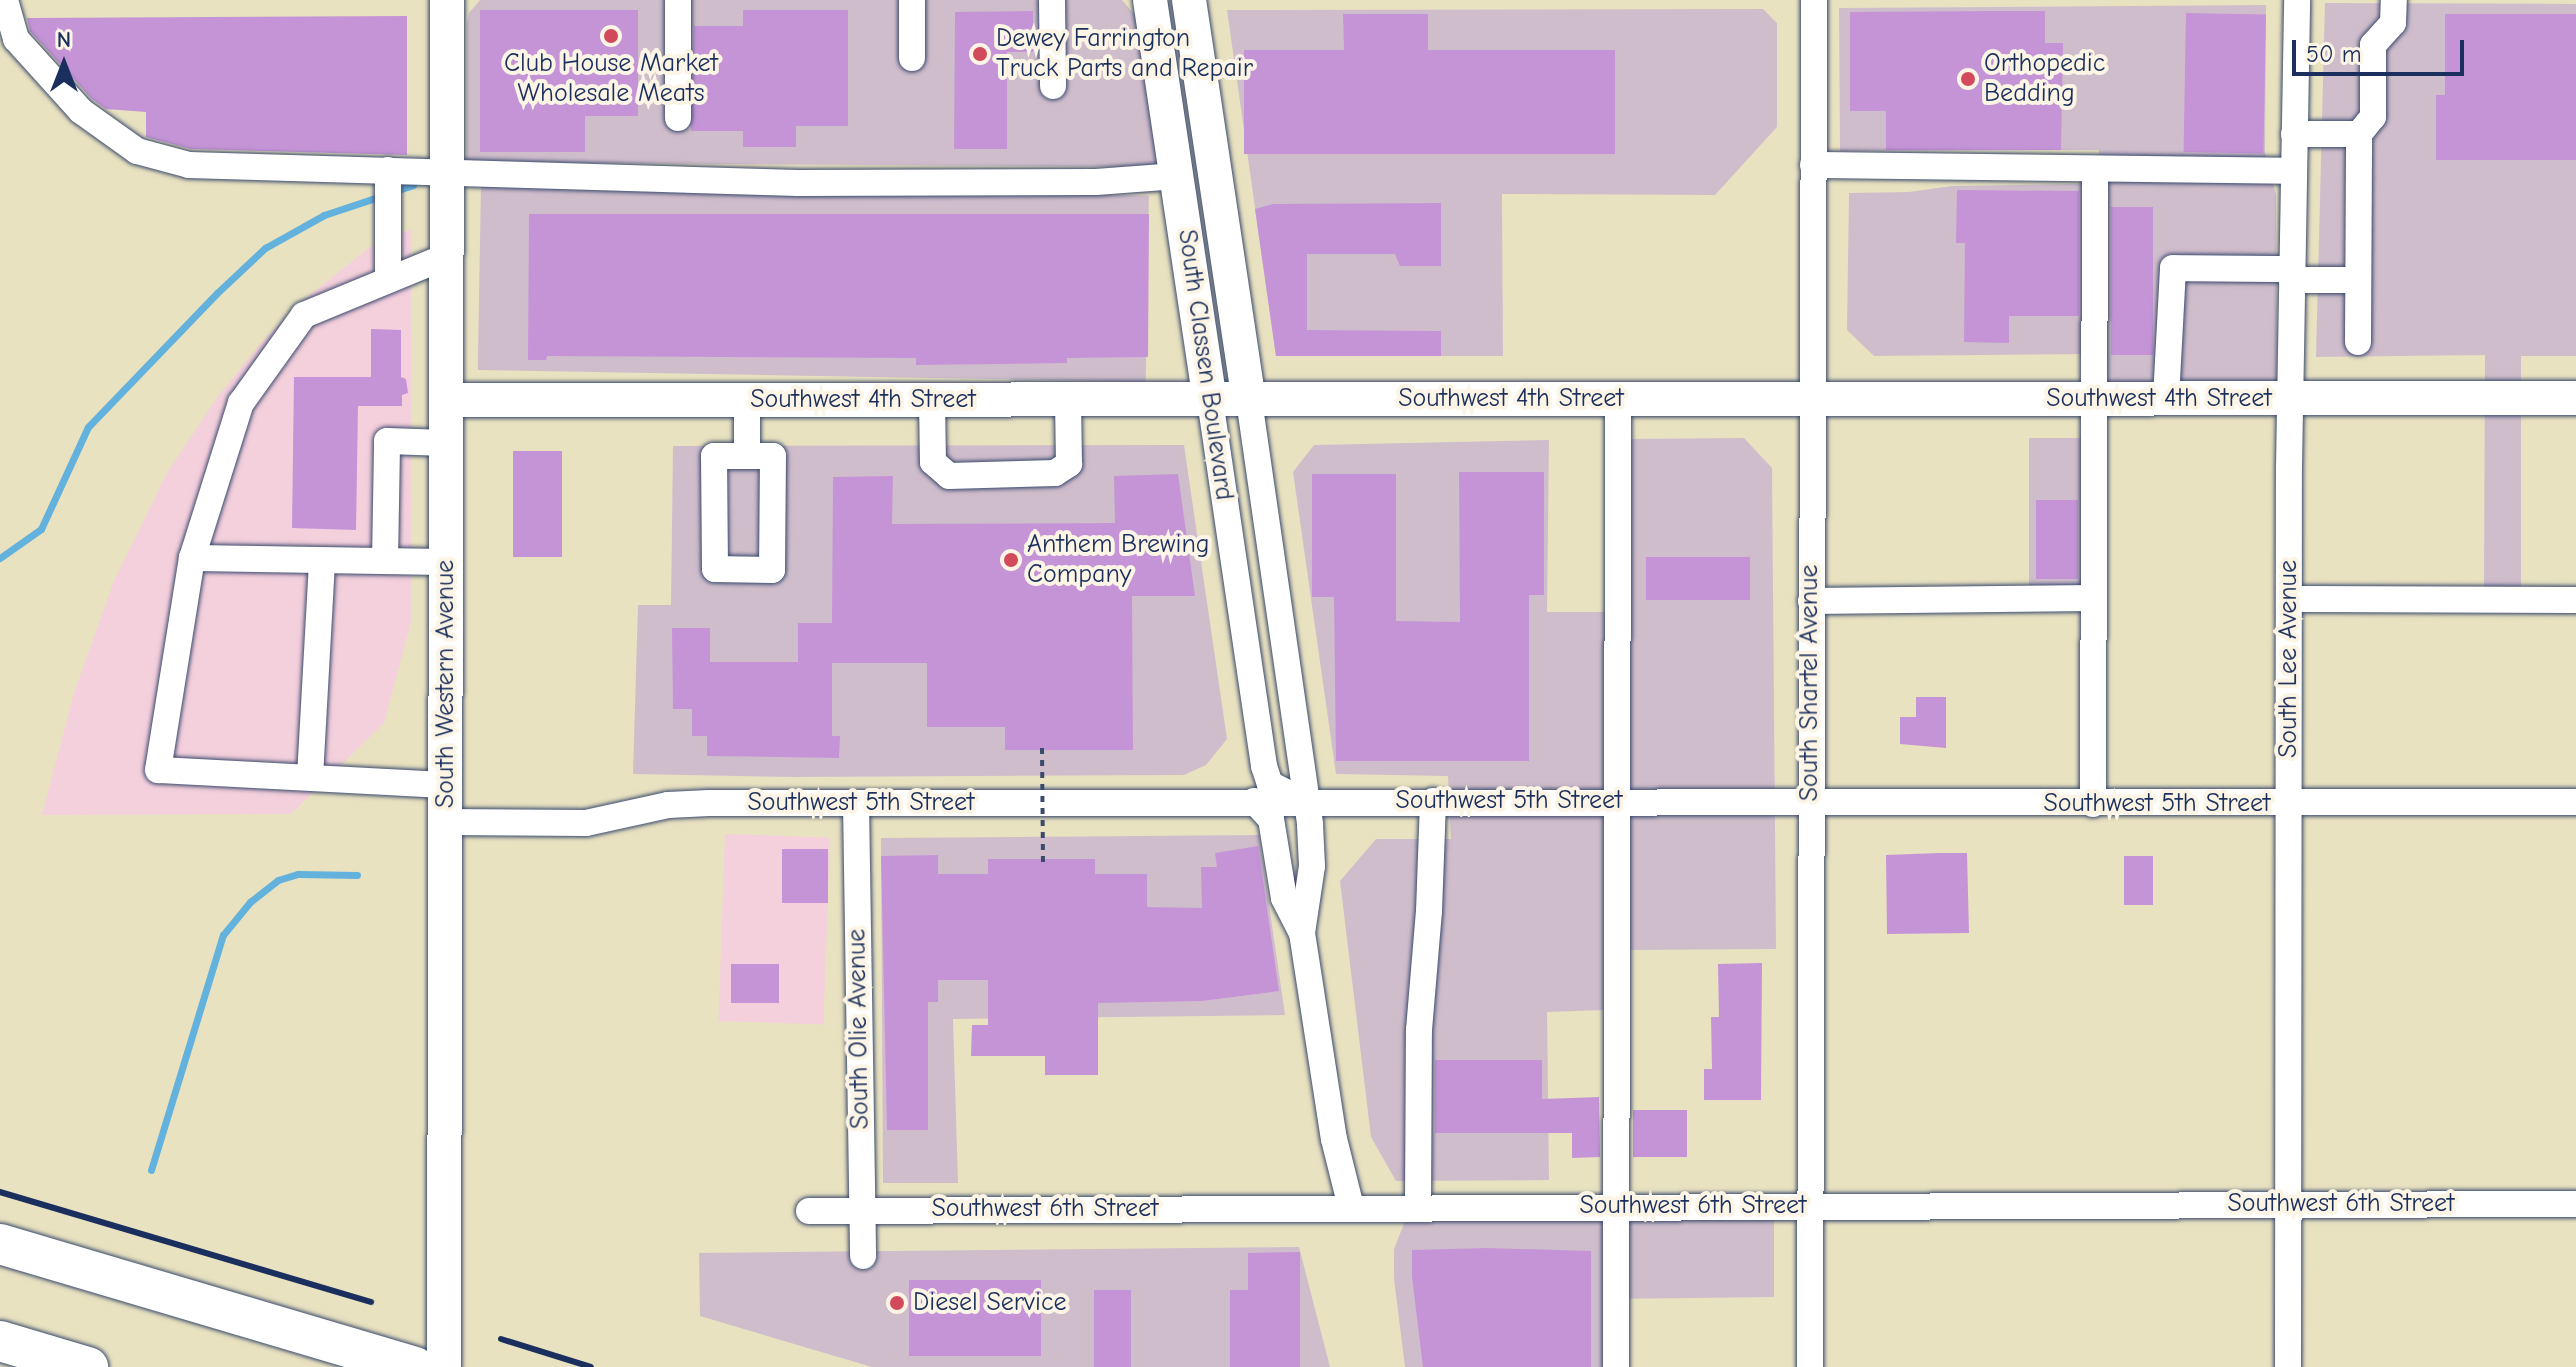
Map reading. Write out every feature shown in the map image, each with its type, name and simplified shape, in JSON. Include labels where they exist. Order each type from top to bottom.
[{"type":"highway","points":[[0,1244],[415,1367]]},
{"type":"highway","points":[[0,1341],[88,1367]]},
{"type":"main road","name":"South Western Avenue","points":[[444,1367],[447,0]]},
{"type":"main road","name":"South Classen Boulevard","points":[[1150,0],[1210,400]]},
{"type":"main road","name":"South Classen Boulevard","points":[[1189,0],[1249,400]]},
{"type":"main road","name":"Southwest 4th Street","points":[[447,400],[2576,398]]},
{"type":"street","points":[[5,0],[16,39],[93,121],[148,155],[197,166],[447,171],[509,177],[814,183],[1096,182],[1177,176]]},
{"type":"street","points":[[678,0],[678,118]]},
{"type":"street","points":[[912,0],[912,58]]},
{"type":"street","points":[[1052,0],[1053,86]]},
{"type":"street","name":"South Shartel Avenue","points":[[1810,1367],[1814,0]]},
{"type":"street","name":"South Lee Avenue","points":[[2288,1367],[2290,398],[2297,0]]},
{"type":"street","points":[[2358,342],[2359,134],[2373,117],[2373,45],[2393,23],[2394,0]]},
{"type":"street","points":[[2294,134],[2359,134]]},
{"type":"street","points":[[1813,165],[2294,171]]},
{"type":"street","points":[[2093,804],[2095,169]]},
{"type":"street","points":[[388,170],[388,280]]},
{"type":"street","points":[[445,785],[158,770],[192,558],[241,403],[304,315],[447,256]]},
{"type":"street","points":[[2166,398],[2173,268],[2358,280]]},
{"type":"street","points":[[1616,1367],[1614,800],[1618,399]]},
{"type":"street","points":[[747,400],[747,456]]},
{"type":"street","points":[[932,400],[933,462],[949,476],[1055,473],[1069,464],[1068,400]]},
{"type":"street","name":"South Classen Boulevard","points":[[1210,400],[1264,766],[1270,784],[1307,801]]},
{"type":"street","name":"South Classen Boulevard","points":[[1249,400],[1307,801],[1312,853],[1302,933],[1334,1139],[1351,1207]]},
{"type":"street","points":[[385,561],[387,441],[446,443]]},
{"type":"street","points":[[714,456],[747,456],[773,456],[772,570],[715,569],[714,456]]},
{"type":"street","points":[[192,558],[446,562]]},
{"type":"street","points":[[310,777],[322,561]]},
{"type":"street","points":[[1811,601],[2094,598]]},
{"type":"street","points":[[2290,599],[2576,600]]},
{"type":"street","name":"Southwest 5th Street","points":[[445,822],[557,825],[586,823],[668,805],[856,803],[1614,800],[2093,804],[2576,802]]},
{"type":"street","name":"South Classen Boulevard","points":[[1254,801],[1271,819],[1284,898],[1302,933]]},
{"type":"street","points":[[1418,1207],[1419,1030],[1429,911],[1433,801]]},
{"type":"street","name":"South Olie Avenue","points":[[856,803],[863,1256]]},
{"type":"street","name":"Southwest 6th Street","points":[[809,1211],[2576,1204]]},
{"type":"path","points":[[1042,748],[1043,867]]},
{"type":"shaded area","points":[[480,0],[1122,0],[1141,22],[1159,158],[1153,165],[1144,167],[467,162],[467,23],[469,13]]},
{"type":"shaded area","points":[[2325,3],[2576,4],[2576,356],[2521,356],[2521,589],[2484,589],[2485,355],[2316,357]]},
{"type":"shaded area","points":[[2266,5],[2265,152],[2276,195],[2277,386],[2102,382],[2099,150],[1840,151],[1839,8]]},
{"type":"shaded area","points":[[1763,9],[1777,23],[1777,127],[1715,195],[1502,194],[1503,356],[1276,356],[1227,10]]},
{"type":"shaded area","points":[[481,184],[1149,196],[1146,382],[478,370]]},
{"type":"shaded area","points":[[2088,184],[2087,354],[1874,356],[1847,330],[1849,193],[1909,192],[1952,186]]},
{"type":"shaded area","points":[[411,229],[411,622],[384,723],[291,814],[42,815],[74,693],[114,581],[167,473],[219,395],[261,343],[301,302],[369,248]]},
{"type":"shaded area","points":[[1744,438],[1772,468],[1776,949],[1624,950],[1626,439]]},
{"type":"shaded area","points":[[2029,438],[2086,438],[2086,588],[2029,588]]},
{"type":"shaded area","points":[[1549,440],[1547,612],[1605,612],[1604,1010],[1547,1012],[1549,1180],[1396,1181],[1371,1137],[1340,881],[1376,839],[1451,839],[1448,776],[1336,774],[1293,472],[1314,445]]},
{"type":"shaded area","points":[[1184,445],[1227,739],[1206,765],[1184,775],[795,777],[633,774],[638,605],[671,605],[673,446]]},
{"type":"shaded area","points":[[725,834],[830,838],[823,1025],[718,1021]]},
{"type":"shaded area","points":[[1259,835],[1285,1015],[953,1019],[958,1183],[883,1183],[881,838]]},
{"type":"shaded area","points":[[1774,1220],[1774,1297],[1606,1299],[1606,1367],[1405,1367],[1394,1279],[1394,1249],[1405,1221]]},
{"type":"shaded area","name":"Diesel Service","points":[[1299,1247],[1330,1367],[872,1367],[700,1316],[699,1253]]},
{"type":"building","points":[[480,10],[638,10],[638,116],[585,116],[585,152],[480,152]]},
{"type":"building","points":[[743,10],[848,10],[848,126],[796,126],[796,147],[743,147],[743,131],[691,131],[694,26],[743,26]]},
{"type":"building","points":[[1033,11],[1033,52],[1007,52],[1007,149],[954,149],[955,12]]},
{"type":"building","name":"Orthopedic Bedding","points":[[2045,11],[2045,43],[2063,43],[2061,150],[1886,150],[1886,111],[1850,111],[1850,12]]},
{"type":"building","points":[[2186,13],[2266,14],[2264,153],[2184,152]]},
{"type":"building","points":[[1343,14],[1428,14],[1428,50],[1615,50],[1615,154],[1244,154],[1244,50],[1344,50]]},
{"type":"building","points":[[2445,14],[2576,14],[2576,160],[2436,160],[2436,95],[2445,95]]},
{"type":"building","points":[[407,16],[407,155],[191,149],[146,137],[146,112],[106,109],[92,99],[30,31],[27,18]]},
{"type":"building","points":[[1957,190],[2079,191],[2079,316],[2009,316],[2009,343],[1964,342],[1965,243],[1956,243]]},
{"type":"building","points":[[1441,203],[1441,266],[1400,266],[1395,254],[1307,254],[1307,330],[1441,331],[1441,356],[1276,356],[1255,209],[1273,204]]},
{"type":"building","points":[[2111,207],[2153,207],[2153,355],[2111,355]]},
{"type":"building","points":[[529,214],[1149,214],[1148,357],[1067,358],[1067,363],[916,365],[916,358],[547,356],[546,360],[528,360]]},
{"type":"building","points":[[371,329],[401,330],[401,377],[406,379],[408,393],[402,395],[402,406],[358,406],[356,530],[292,528],[294,377],[371,377]]},
{"type":"building","points":[[513,451],[562,451],[562,557],[513,557]]},
{"type":"building","points":[[1459,472],[1544,472],[1544,595],[1529,595],[1529,761],[1336,761],[1334,597],[1312,597],[1312,474],[1396,474],[1396,621],[1460,622]]},
{"type":"building","points":[[1178,474],[1195,596],[1132,596],[1133,750],[1005,750],[1005,727],[927,727],[927,663],[832,663],[832,736],[840,736],[839,758],[707,756],[707,736],[692,736],[692,709],[673,709],[672,628],[710,628],[710,662],[798,662],[798,623],[832,623],[833,477],[893,476],[892,524],[1115,523],[1114,476]]},
{"type":"building","points":[[2036,500],[2078,500],[2078,579],[2036,579]]},
{"type":"building","points":[[1646,557],[1750,557],[1750,600],[1646,600]]},
{"type":"building","points":[[1916,697],[1946,697],[1946,748],[1900,744],[1900,717],[1916,717]]},
{"type":"building","points":[[1258,846],[1279,991],[1202,1001],[1098,1003],[1098,1075],[1045,1075],[1045,1056],[971,1056],[972,1025],[988,1025],[988,980],[938,980],[938,1002],[928,1002],[928,1130],[887,1130],[881,856],[938,855],[938,874],[988,874],[988,859],[1095,859],[1095,874],[1147,874],[1147,907],[1202,908],[1201,867],[1217,867],[1215,853]]},
{"type":"building","points":[[782,849],[828,849],[828,903],[782,903]]},
{"type":"building","points":[[1967,853],[1969,933],[1887,934],[1886,855]]},
{"type":"building","points":[[2124,856],[2153,856],[2153,905],[2124,905]]},
{"type":"building","points":[[1762,963],[1761,1100],[1704,1100],[1704,1069],[1712,1069],[1711,1017],[1719,1017],[1718,964]]},
{"type":"building","points":[[731,964],[779,964],[779,1003],[731,1003]]},
{"type":"building","points":[[1435,1060],[1542,1060],[1542,1099],[1599,1097],[1600,1157],[1572,1158],[1572,1133],[1435,1133]]},
{"type":"building","points":[[1633,1110],[1687,1110],[1687,1157],[1633,1157]]},
{"type":"building","points":[[1487,1248],[1591,1251],[1591,1367],[1423,1367],[1412,1277],[1412,1250]]},
{"type":"building","points":[[1300,1252],[1300,1367],[1230,1367],[1230,1290],[1248,1290],[1248,1253]]},
{"type":"building","points":[[909,1280],[1041,1280],[1041,1356],[909,1356]]},
{"type":"building","points":[[1094,1290],[1131,1290],[1131,1367],[1094,1367]]},
{"type":"waterway","points":[[392,192],[413,185]]},
{"type":"waterway","points":[[0,558],[41,529],[88,427],[217,293],[265,248],[324,215],[381,196]]},
{"type":"waterway","points":[[151,1170],[223,935],[250,902],[278,880],[298,874],[357,875]]},
{"type":"railway","points":[[0,1192],[371,1302]]},
{"type":"railway","points":[[501,1339],[591,1367]]},
{"type":"place","name":"Club House Market Wholesale Meats","points":[[611,36]]},
{"type":"place","name":"Dewey Farrington Truck Parts and Repair","points":[[980,54]]},
{"type":"place","name":"Orthopedic Bedding","points":[[1968,79]]},
{"type":"place","name":"Anthem Brewing Company","points":[[1011,560]]},
{"type":"place","name":"Diesel Service","points":[[897,1303]]}]
